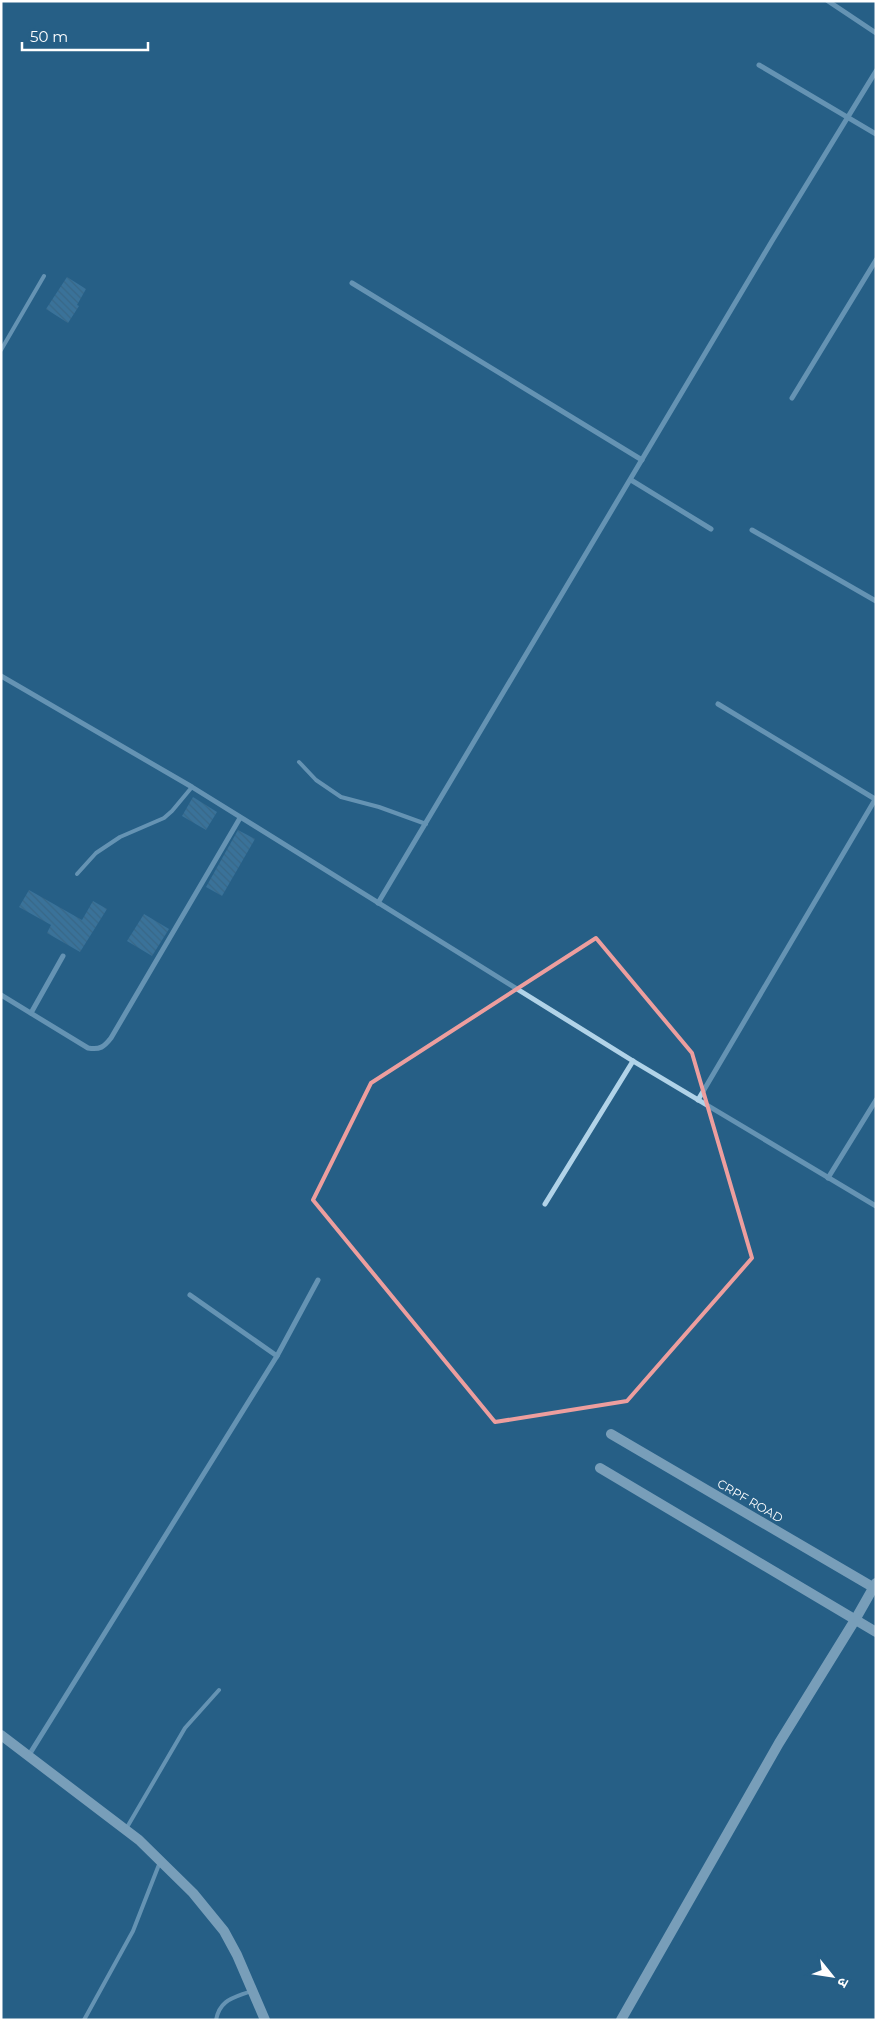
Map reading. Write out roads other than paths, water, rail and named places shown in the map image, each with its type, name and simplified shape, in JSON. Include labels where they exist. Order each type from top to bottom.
[{"type":"street","points":[[828,1],[876,33]]},
{"type":"street","points":[[759,65],[876,134]]},
{"type":"street","points":[[378,903],[847,116],[876,71]]},
{"type":"street","points":[[792,398],[876,260]]},
{"type":"street","points":[[352,283],[642,460]]},
{"type":"street","points":[[631,480],[711,529]]},
{"type":"street","points":[[752,530],[876,601]]},
{"type":"street","points":[[1,676],[192,787],[698,1100],[876,1206]]},
{"type":"street","points":[[698,1100],[875,798],[718,704]]},
{"type":"street","points":[[1,995],[88,1048],[97,1050],[104,1047],[112,1038],[240,818]]},
{"type":"street","points":[[31,1013],[63,956]]},
{"type":"street","points":[[545,1204],[633,1060]]},
{"type":"street","points":[[828,1178],[876,1100]]},
{"type":"street","points":[[30,1755],[277,1356],[318,1280]]},
{"type":"street","points":[[190,1295],[277,1356]]},
{"type":"street","name":"CRPF ROAD","points":[[612,1434],[875,1586]]},
{"type":"street","points":[[600,1468],[876,1632]]},
{"type":"street","points":[[622,2020],[779,1743],[875,1586]]},
{"type":"street","points":[[1,1735],[30,1755],[126,1830],[161,1860],[193,1893],[224,1931],[254,1990],[265,2020]]},
{"type":"lane","points":[[1,350],[44,276]]},
{"type":"lane","points":[[299,762],[316,780],[341,797],[379,806],[426,824]]},
{"type":"lane","points":[[77,874],[96,853],[120,837],[164,818],[192,787]]},
{"type":"lane","points":[[126,1830],[185,1728],[219,1690]]},
{"type":"lane","points":[[84,2020],[133,1931],[161,1860]]},
{"type":"lane","points":[[216,2020],[221,2005],[254,1990]]}]
